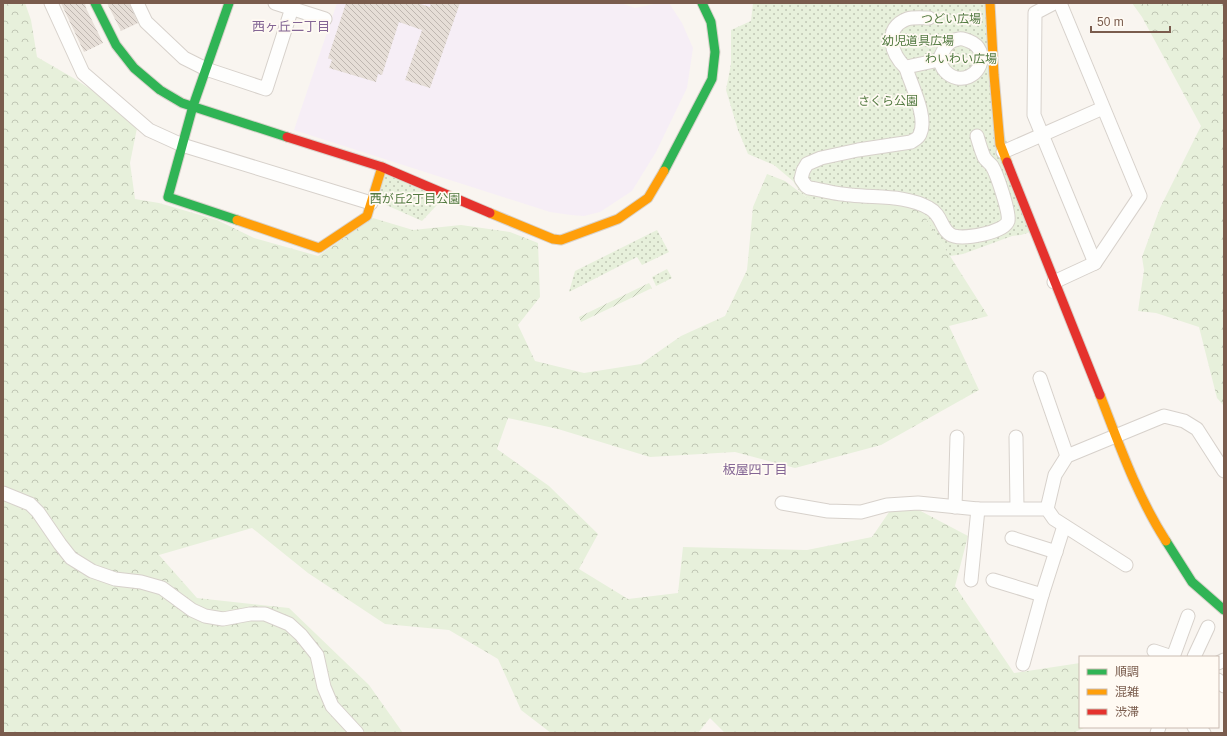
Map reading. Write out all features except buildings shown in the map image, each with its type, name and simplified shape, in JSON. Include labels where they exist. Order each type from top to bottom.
[{"type":"street","points":[[51,3],[84,72],[149,130],[182,145],[371,203]]},
{"type":"street","points":[[94,3],[116,45],[134,68],[160,90],[182,102],[382,167],[553,239],[561,240],[618,219],[648,198],[659,180],[712,79],[715,52],[711,22],[702,3]]},
{"type":"street","points":[[137,3],[146,22],[161,38],[184,58],[206,69],[266,89],[292,8]]},
{"type":"street","points":[[228,3],[194,106],[168,197],[320,248],[367,216],[382,167]]},
{"type":"street","points":[[275,3],[325,19]]},
{"type":"street","points":[[990,3],[1000,144],[1003,152],[1129,469],[1156,527],[1192,582],[1224,610]]},
{"type":"street","points":[[1054,3],[1035,13],[1034,115],[1095,262]]},
{"type":"street","points":[[1054,282],[1095,262],[1140,196],[1060,3]]},
{"type":"street","points":[[929,18],[908,19],[898,24],[895,28],[891,42],[898,58],[906,68],[918,102],[923,126],[918,138],[911,142],[847,152],[813,161],[808,164],[803,171],[801,179],[809,188],[836,193],[892,197],[922,204],[938,214],[943,227],[951,236],[974,236],[991,232],[1004,227],[1008,222],[1008,215],[1000,187],[992,167],[983,155],[977,136]]},
{"type":"street","points":[[906,68],[939,60]]},
{"type":"street","points":[[1003,152],[1103,108]]},
{"type":"street","points":[[1040,378],[1067,456]]},
{"type":"street","points":[[1126,566],[1054,520],[1047,509],[1055,475],[1067,456],[1164,416],[1184,421],[1197,429],[1222,465]]},
{"type":"street","points":[[1016,436],[1017,508]]},
{"type":"street","points":[[955,507],[957,437]]},
{"type":"street","points":[[3,493],[30,504],[38,512],[71,558],[92,571],[115,580],[141,582],[162,588],[192,610],[205,616],[223,619],[250,614],[265,614],[290,624],[317,655],[324,686],[332,706],[357,733]]},
{"type":"street","points":[[782,503],[828,511],[861,512],[887,505],[918,502],[978,509],[1047,509]]},
{"type":"street","points":[[971,580],[978,509]]},
{"type":"street","points":[[1022,664],[1064,526]]},
{"type":"street","points":[[1012,538],[1056,552]]},
{"type":"street","points":[[993,580],[1042,595]]},
{"type":"street","points":[[1173,656],[1188,616]]},
{"type":"street","points":[[1194,656],[1208,627]]},
{"type":"street","points":[[1154,651],[1170,656]]},
{"type":"shaded area","points":[[337,3],[621,3],[635,8],[659,3],[669,3],[682,23],[693,48],[687,88],[656,152],[632,191],[600,212],[584,216],[550,212],[294,130]]},
{"type":"green space","points":[[3,3],[25,3],[31,20],[37,57],[75,79],[116,106],[137,128],[130,163],[135,199],[159,203],[217,220],[254,238],[318,256],[373,218],[413,230],[461,225],[510,232],[538,243],[540,297],[518,325],[535,361],[584,373],[641,364],[681,336],[725,316],[747,270],[753,207],[767,174],[785,181],[810,200],[865,197],[917,207],[926,218],[988,316],[949,326],[979,390],[881,445],[795,468],[735,452],[650,457],[558,429],[508,418],[497,449],[549,486],[598,534],[579,569],[628,599],[678,593],[683,547],[807,550],[872,537],[898,499],[968,536],[955,586],[1014,673],[1079,663],[1079,728],[1084,728],[1073,733],[725,733],[710,718],[698,733],[551,733],[521,710],[498,659],[449,630],[385,624],[308,573],[252,528],[159,555],[197,598],[289,608],[369,685],[403,733],[3,733]]},
{"type":"green space","name":"さくら公園","points":[[753,3],[989,3],[992,85],[1030,232],[1012,236],[963,254],[950,256],[917,207],[865,197],[810,200],[800,192],[793,181],[774,165],[748,154],[738,130],[726,90],[731,64],[731,30],[751,21]]},
{"type":"green space","points":[[1132,3],[1224,3],[1224,406],[1217,398],[1199,327],[1156,313],[1138,311],[1144,270],[1142,257],[1160,208],[1201,126],[1142,17]]},
{"type":"green space","name":"西が丘2丁目公園","points":[[385,171],[450,191],[422,221],[375,200]]},
{"type":"green space","points":[[657,230],[669,252],[642,265],[637,257],[569,292],[575,271]]},
{"type":"green space","points":[[667,269],[672,278],[656,286],[652,277]]},
{"type":"green space","points":[[649,283],[652,288],[581,322],[579,317]]},
{"type":"traffic: fast","points":[[95,3],[116,45],[134,68],[160,90],[182,103],[287,137]]},
{"type":"traffic: fast","points":[[229,3],[193,106],[168,197],[237,220]]},
{"type":"traffic: fast","points":[[664,171],[712,79],[715,52],[711,22],[702,3]]},
{"type":"traffic: fast","points":[[1166,541],[1192,582],[1224,610]]},
{"type":"traffic: slow","points":[[990,3],[1000,144],[1007,162]]},
{"type":"traffic: slow","points":[[237,220],[319,248],[367,216],[382,167]]},
{"type":"traffic: slow","points":[[490,213],[553,239],[561,240],[618,219],[648,198],[664,171]]},
{"type":"traffic: slow","points":[[1100,395],[1137,488],[1166,541]]},
{"type":"traffic: jam","points":[[287,137],[382,167],[490,213]]},
{"type":"traffic: jam","points":[[1007,162],[1100,395]]},
{"type":"district","name":"西ヶ丘二丁目","points":[[291,26]]},
{"type":"district","name":"板屋四丁目","points":[[755,469]]},
{"type":"park label","name":"つどい広場","points":[[951,19]]},
{"type":"park label","name":"幼児道具広場","points":[[918,41]]},
{"type":"park label","name":"わいわい広場","points":[[961,59]]}]
